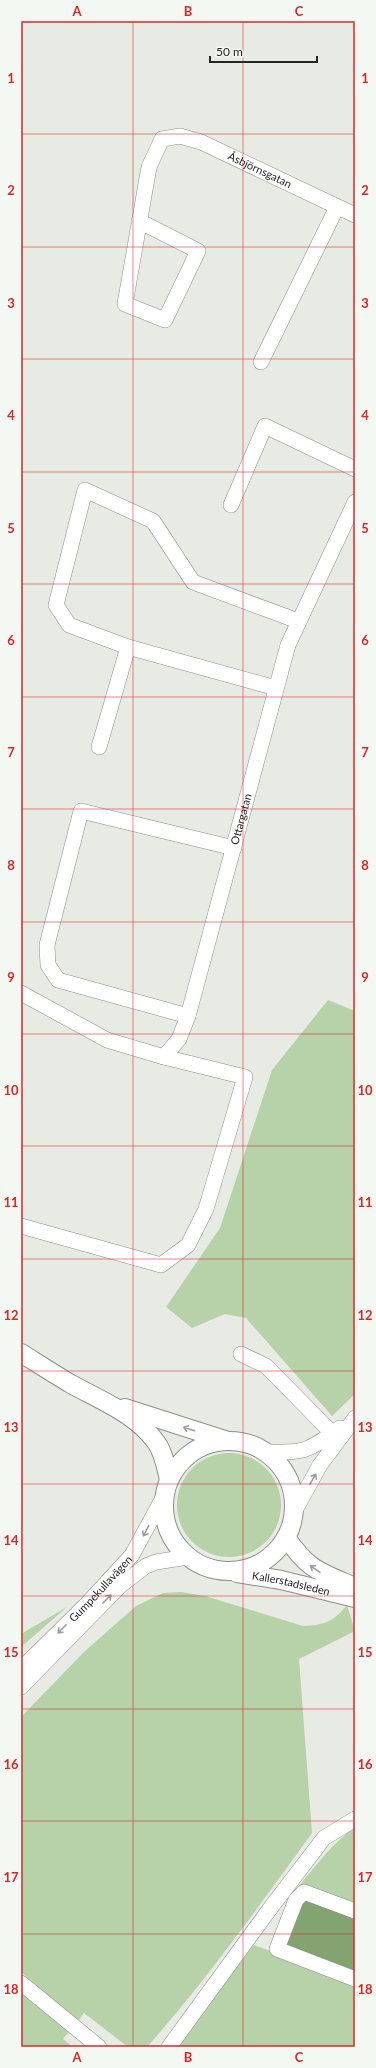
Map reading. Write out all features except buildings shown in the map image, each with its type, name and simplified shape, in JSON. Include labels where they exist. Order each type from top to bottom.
[{"type":"main road","points":[[21,1353],[70,1384],[107,1403],[142,1427],[157,1443],[164,1460],[166,1488],[164,1519],[168,1530],[180,1550],[188,1557],[206,1567],[227,1571],[250,1568],[261,1562],[275,1551],[286,1537],[294,1512],[293,1495],[288,1478],[278,1464],[265,1452],[247,1443],[226,1440],[107,1403]]},
{"type":"main road","points":[[166,1488],[178,1464],[192,1452],[208,1444],[226,1440]]},
{"type":"main road","name":"Kallerstadsleden","points":[[286,1537],[304,1560],[314,1568],[355,1587]]},
{"type":"main road","name":"Kallerstadsleden","points":[[227,1571],[281,1580],[355,1598]]},
{"type":"street","name":"Åsbjörnsgatan","points":[[139,221],[149,167],[162,139],[180,136],[201,142],[355,216]]},
{"type":"street","points":[[261,362],[337,207]]},
{"type":"street","points":[[139,221],[198,251],[165,320],[125,304],[139,221]]},
{"type":"street","points":[[232,505],[265,426],[355,469]]},
{"type":"street","points":[[276,688],[128,647],[69,624],[56,605],[86,490],[154,521],[193,582],[298,621]]},
{"type":"street","name":"Ottargatan","points":[[164,1057],[179,1039],[188,1016],[288,645],[355,502]]},
{"type":"street","points":[[99,747],[128,647]]},
{"type":"street","points":[[188,1016],[58,980],[48,964],[47,945],[80,811],[234,848]]},
{"type":"street","points":[[21,993],[107,1040],[164,1057],[245,1078],[206,1209],[188,1244],[161,1265],[21,1226]]},
{"type":"street","points":[[241,1354],[266,1366],[332,1433]]},
{"type":"street","points":[[265,1452],[293,1453],[304,1451],[315,1446],[355,1417]]},
{"type":"street","points":[[294,1512],[320,1465],[355,1417]]},
{"type":"street","name":"Gumpekullavägen","points":[[21,1669],[76,1615],[132,1555],[166,1488]]},
{"type":"street","name":"Gumpekullavägen","points":[[21,1687],[121,1585],[138,1572],[156,1562],[188,1557]]},
{"type":"street","points":[[169,2047],[272,1906],[324,1838],[355,1819]]},
{"type":"street","points":[[355,1911],[304,1892],[296,1900],[277,1949],[355,1979]]},
{"type":"street","points":[[21,1983],[99,2047]]},
{"type":"shaded area","points":[[328,1000],[355,1011],[355,1394],[332,1416],[246,1318],[225,1314],[192,1328],[166,1307],[220,1228],[272,1070]]},
{"type":"shaded area","points":[[229,1453],[249,1457],[266,1468],[277,1485],[281,1505],[277,1525],[266,1542],[249,1553],[229,1557],[209,1553],[192,1542],[181,1525],[177,1505],[181,1485],[192,1468],[209,1457]]},
{"type":"shaded area","points":[[181,1592],[205,1596],[303,1626],[317,1625],[328,1622],[347,1605],[355,1631],[299,1659],[312,1833],[232,1942],[191,1995],[147,2047],[128,2047],[84,2013],[78,2021],[21,1972],[21,1717],[85,1651],[136,1606],[163,1593]]},
{"type":"shaded area","points":[[67,1607],[21,1647],[21,1634]]},
{"type":"shaded area","points":[[355,1827],[355,1907],[299,1886],[332,1847]]},
{"type":"shaded area","points":[[302,1897],[355,1917],[355,1972],[284,1945]]},
{"type":"shaded area","points":[[254,1945],[355,1982],[355,2047],[176,2047]]},
{"type":"shaded area","points":[[21,1993],[69,2032],[63,2039],[73,2047],[21,2047]]}]
